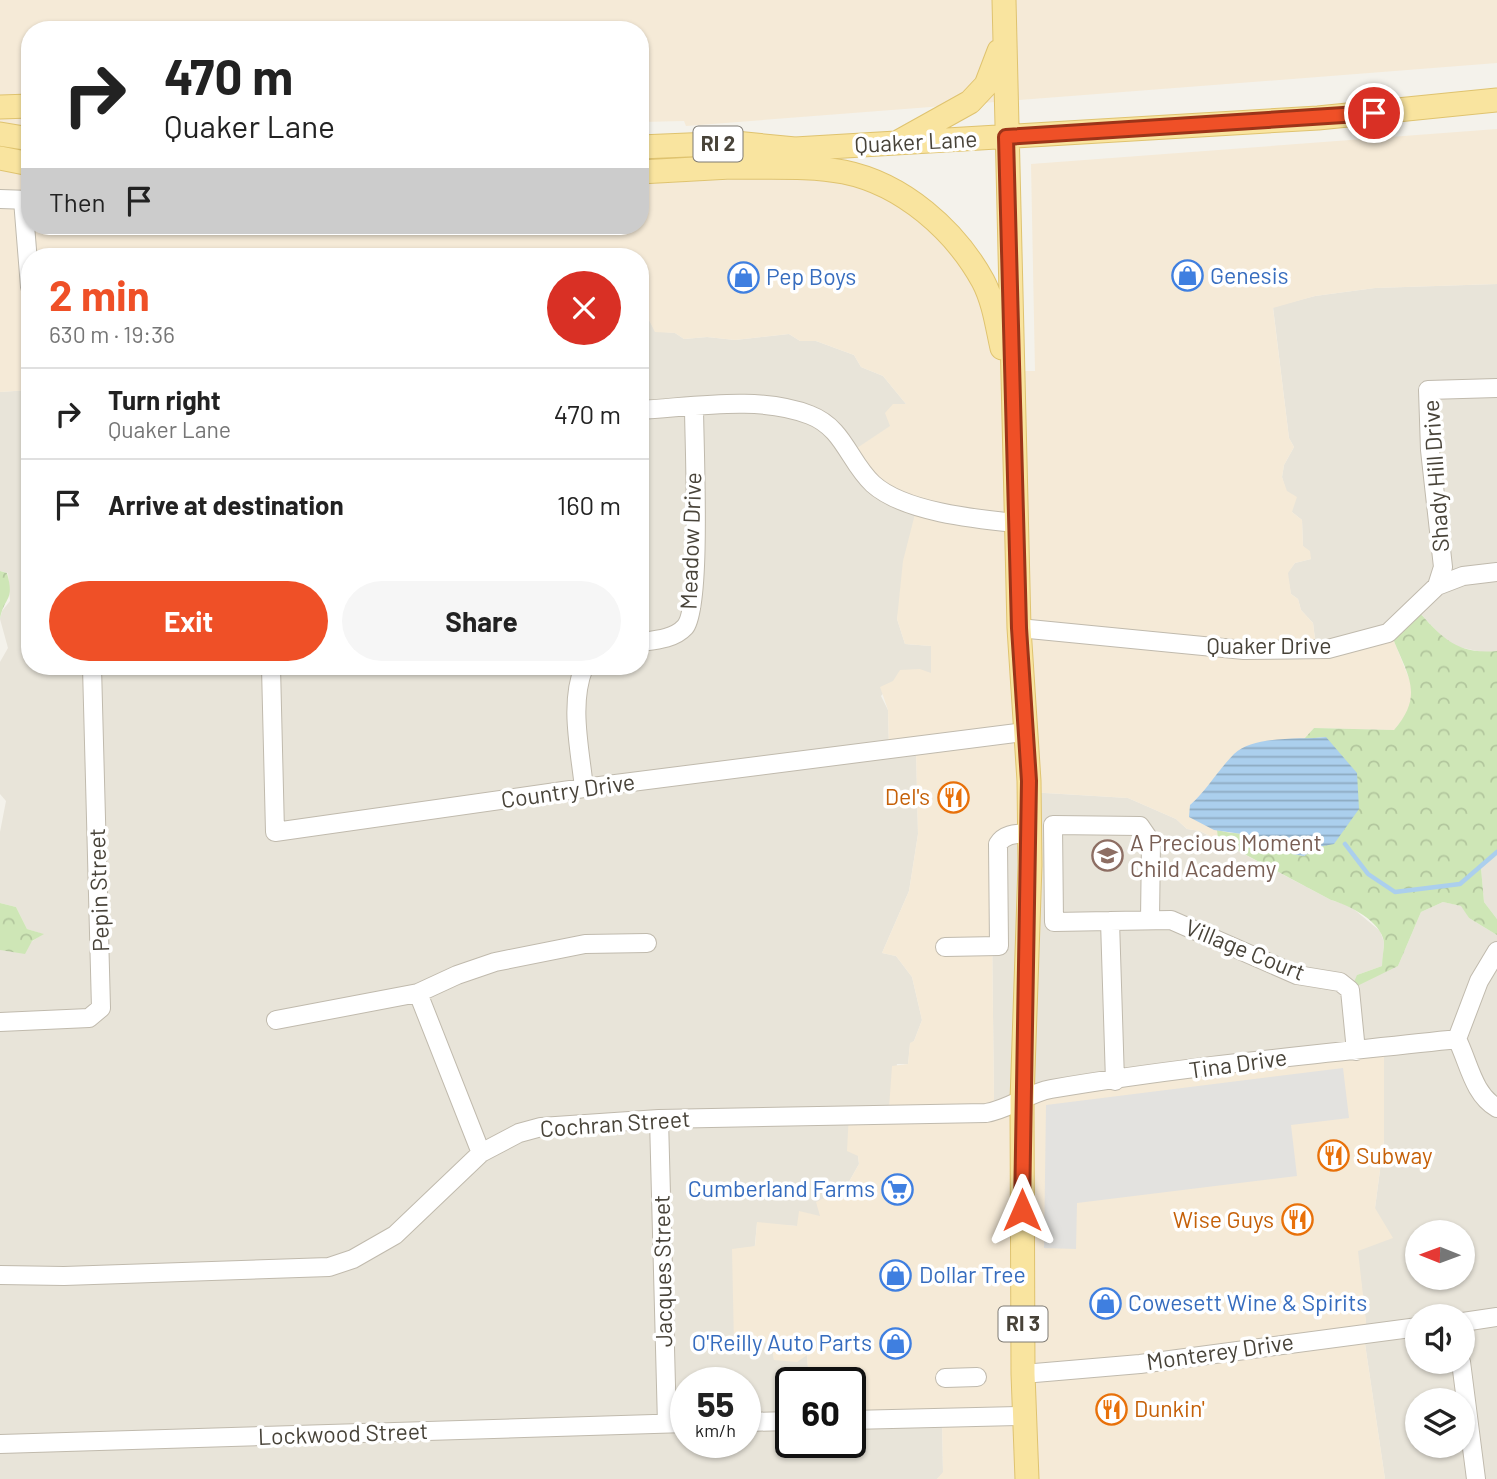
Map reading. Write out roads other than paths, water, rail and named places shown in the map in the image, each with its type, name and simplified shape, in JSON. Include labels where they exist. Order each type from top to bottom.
[{"type":"main road","points":[[1004,0],[1006,137]]},
{"type":"main road","points":[[897,143],[937,118],[970,102],[986,85],[1004,40]]},
{"type":"main road","name":"Quaker Lane","points":[[649,147],[735,143],[795,149],[1318,118],[1497,100]]},
{"type":"main road","points":[[0,107],[21,106]]},
{"type":"main road","points":[[0,134],[21,138]]},
{"type":"main road","name":"RI 3","points":[[1006,137],[1019,628],[1029,832],[1022,1101],[1023,1416],[1027,1479]]},
{"type":"main road","name":"Quaker Lane","points":[[649,172],[731,167],[795,149]]},
{"type":"main road","points":[[0,158],[21,162]]},
{"type":"main road","points":[[731,167],[844,172],[887,189],[935,219],[951,235],[983,282],[994,308],[1014,408]]},
{"type":"street","points":[[0,199],[21,200]]},
{"type":"street","name":"Shady Hill Drive","points":[[1437,586],[1443,567],[1430,450],[1428,390],[1497,388]]},
{"type":"street","points":[[649,410],[751,405],[810,414],[830,425],[874,485],[896,498],[936,510],[1016,523]]},
{"type":"street","name":"Meadow Drive","points":[[649,641],[666,639],[677,633],[691,616],[694,577],[694,407]]},
{"type":"street","name":"Quaker Drive","points":[[1019,628],[1244,650],[1328,649],[1388,633],[1437,586],[1463,576],[1497,572]]},
{"type":"street","name":"Pepin Street","points":[[0,1022],[89,1018],[101,1008],[92,675]]},
{"type":"street","name":"Country Drive","points":[[271,675],[275,831],[584,788],[1024,732]]},
{"type":"street","points":[[582,675],[577,692],[577,723],[584,788]]},
{"type":"street","name":"Village Court","points":[[1150,920],[1151,842],[1140,826],[1053,825],[1054,922],[1110,920],[1150,920],[1171,919],[1297,975],[1340,982],[1350,989],[1356,1051]]},
{"type":"street","points":[[999,946],[998,844],[1002,838],[1009,835],[1029,832]]},
{"type":"street","points":[[1110,920],[1115,1080]]},
{"type":"street","points":[[276,1020],[418,993],[457,975],[495,962],[585,944],[647,943]]},
{"type":"street","points":[[945,947],[1027,946]]},
{"type":"street","points":[[1497,951],[1479,981],[1457,1039],[1478,1091],[1485,1101],[1497,1108]]},
{"type":"street","points":[[418,993],[481,1153]]},
{"type":"street","name":"Tina Drive","points":[[1022,1101],[1042,1091],[1115,1080],[1326,1052],[1457,1039]]},
{"type":"street","name":"Cochran Street","points":[[0,1275],[64,1276],[329,1268],[353,1259],[395,1236],[481,1153],[519,1133],[541,1127],[659,1119],[986,1113],[1022,1101]]},
{"type":"street","name":"Jacques Street","points":[[659,1119],[667,1424]]},
{"type":"street","points":[[1475,1320],[1497,1317]]},
{"type":"street","name":"Monterey Drive","points":[[1023,1374],[1140,1364],[1405,1329]]},
{"type":"street","points":[[1463,1374],[1476,1479]]},
{"type":"street","points":[[945,1378],[977,1377]]},
{"type":"street","points":[[866,1420],[1023,1416]]},
{"type":"street","name":"Lockwood Street","points":[[0,1444],[670,1424]]},
{"type":"water","points":[[1326,737],[1357,773],[1359,809],[1334,844],[1318,847],[1304,856],[1292,854],[1270,838],[1214,830],[1189,817],[1190,805],[1228,760],[1243,748],[1265,741]]},
{"type":"waterway","points":[[1345,844],[1368,874],[1395,892],[1460,884],[1497,852]]},
{"type":"place","name":"Genesis","points":[[1187,276]]},
{"type":"place","name":"Pep Boys","points":[[743,277]]},
{"type":"place","name":"Del's","points":[[953,797]]},
{"type":"place","name":"A Precious Moment Child Academy","points":[[1107,856]]},
{"type":"place","name":"Subway","points":[[1333,1156]]},
{"type":"place","name":"Cumberland Farms","points":[[898,1189]]},
{"type":"place","name":"Wise Guys","points":[[1297,1220]]},
{"type":"place","name":"Dollar Tree","points":[[896,1275]]},
{"type":"place","name":"Cowesett Wine & Spirits","points":[[1105,1303]]},
{"type":"place","name":"O'Reilly Auto Parts","points":[[895,1343]]},
{"type":"place","name":"Dunkin'","points":[[1111,1409]]}]
